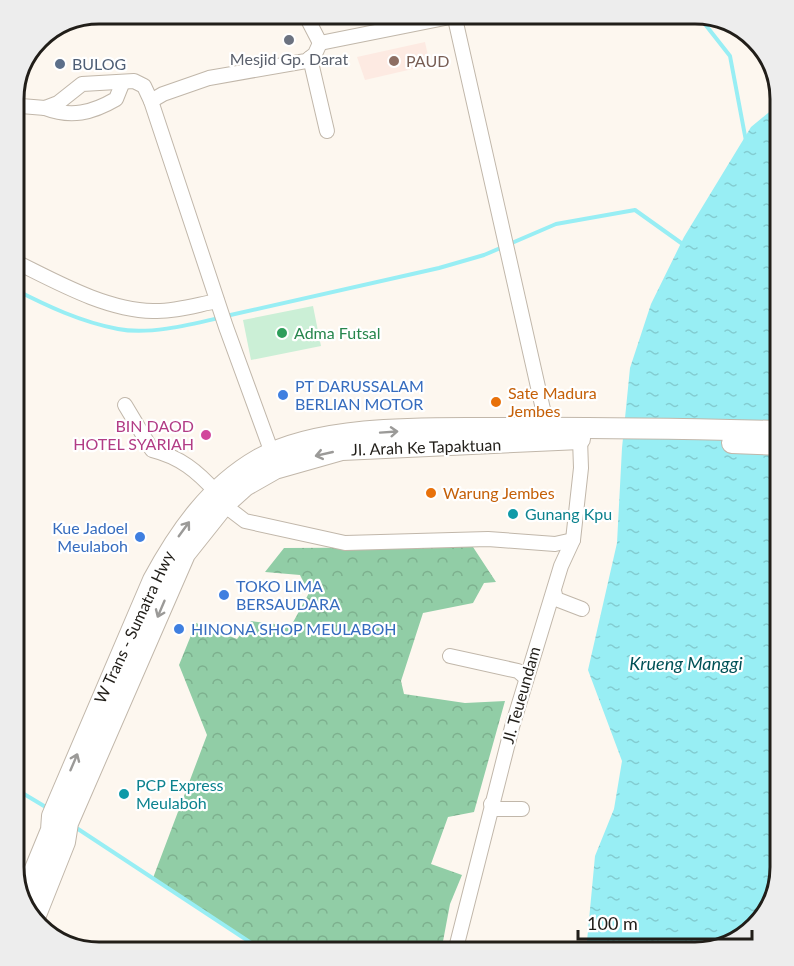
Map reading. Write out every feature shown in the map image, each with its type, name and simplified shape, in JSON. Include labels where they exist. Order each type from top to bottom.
[{"type":"highway","name":"W Trans - Sumatra Hwy","points":[[31,898],[153,580],[173,543],[258,460],[302,442],[363,433],[442,428],[547,427],[575,433]]},
{"type":"highway","points":[[575,433],[770,431]]},
{"type":"highway","name":"JI. Arah Ke Tapaktuan","points":[[220,498],[275,469],[342,450],[529,443],[575,433]]},
{"type":"highway","points":[[575,433],[770,444]]},
{"type":"street","points":[[310,24],[320,43]]},
{"type":"street","points":[[151,102],[163,94],[209,78],[298,63],[310,58],[320,43],[411,24]]},
{"type":"street","points":[[456,24],[547,427]]},
{"type":"street","points":[[310,58],[327,131]]},
{"type":"street","points":[[45,108],[58,103],[82,84],[139,82],[144,86],[225,327],[272,453]]},
{"type":"street","points":[[24,106],[45,108],[62,114],[94,110],[116,99],[122,84]]},
{"type":"street","points":[[24,266],[82,292],[128,308],[153,311],[218,304]]},
{"type":"street","points":[[126,405],[152,450],[168,454],[190,466],[245,521],[345,543],[478,539],[548,543],[573,540]]},
{"type":"street","name":"JI. Teueundam","points":[[458,942],[495,808],[518,673],[558,598],[573,540],[581,468],[575,433]]},
{"type":"street","points":[[558,598],[582,609]]},
{"type":"street","points":[[450,656],[518,673]]},
{"type":"street","points":[[495,808],[522,809]]},
{"type":"shaded area","name":"PAUD","points":[[425,42],[430,65],[365,80],[357,57]]},
{"type":"green space","name":"Adma Futsal","points":[[313,306],[321,346],[251,360],[243,320]]},
{"type":"green space","points":[[473,547],[496,582],[484,583],[473,603],[423,613],[401,681],[404,694],[465,703],[505,701],[474,812],[448,817],[431,864],[462,875],[450,904],[443,942],[248,942],[153,878],[207,735],[179,665],[196,623],[237,639],[251,621],[291,626],[309,593],[300,575],[265,572],[284,548]]},
{"type":"water","name":"Krueng Manggi","points":[[770,111],[770,867],[767,887],[760,905],[748,920],[737,929],[715,939],[695,942],[587,942],[595,856],[614,809],[622,761],[588,670],[617,543],[622,448],[630,368],[651,304],[684,237],[751,127]]},
{"type":"waterway","points":[[706,25],[730,56],[746,141]]},
{"type":"waterway","points":[[226,316],[439,268],[484,255],[556,224],[635,210],[684,245]]},
{"type":"waterway","points":[[24,294],[64,313],[130,331],[155,330],[219,318]]},
{"type":"waterway","points":[[24,794],[49,809]]},
{"type":"waterway","points":[[75,827],[250,942]]},
{"type":"place","name":"Mesjid Gp. Darat","points":[[289,40]]},
{"type":"place","name":"PAUD","points":[[394,61]]},
{"type":"place","name":"BULOG","points":[[60,64]]},
{"type":"place","name":"Adma Futsal","points":[[282,333]]},
{"type":"place","name":"PT DARUSSALAM BERLIAN MOTOR","points":[[283,395]]},
{"type":"place","name":"Sate Madura Jembes","points":[[496,402]]},
{"type":"place","name":"BIN DAOD HOTEL SYARIAH","points":[[206,435]]},
{"type":"place","name":"Warung Jembes","points":[[431,493]]},
{"type":"place","name":"Gunang Kpu","points":[[513,514]]},
{"type":"place","name":"Kue Jadoel Meulaboh","points":[[140,537]]},
{"type":"place","name":"TOKO LIMA BERSAUDARA","points":[[224,595]]},
{"type":"place","name":"HINONA SHOP MEULABOH","points":[[179,629]]},
{"type":"place","name":"PCP Express Meulaboh","points":[[124,794]]}]
